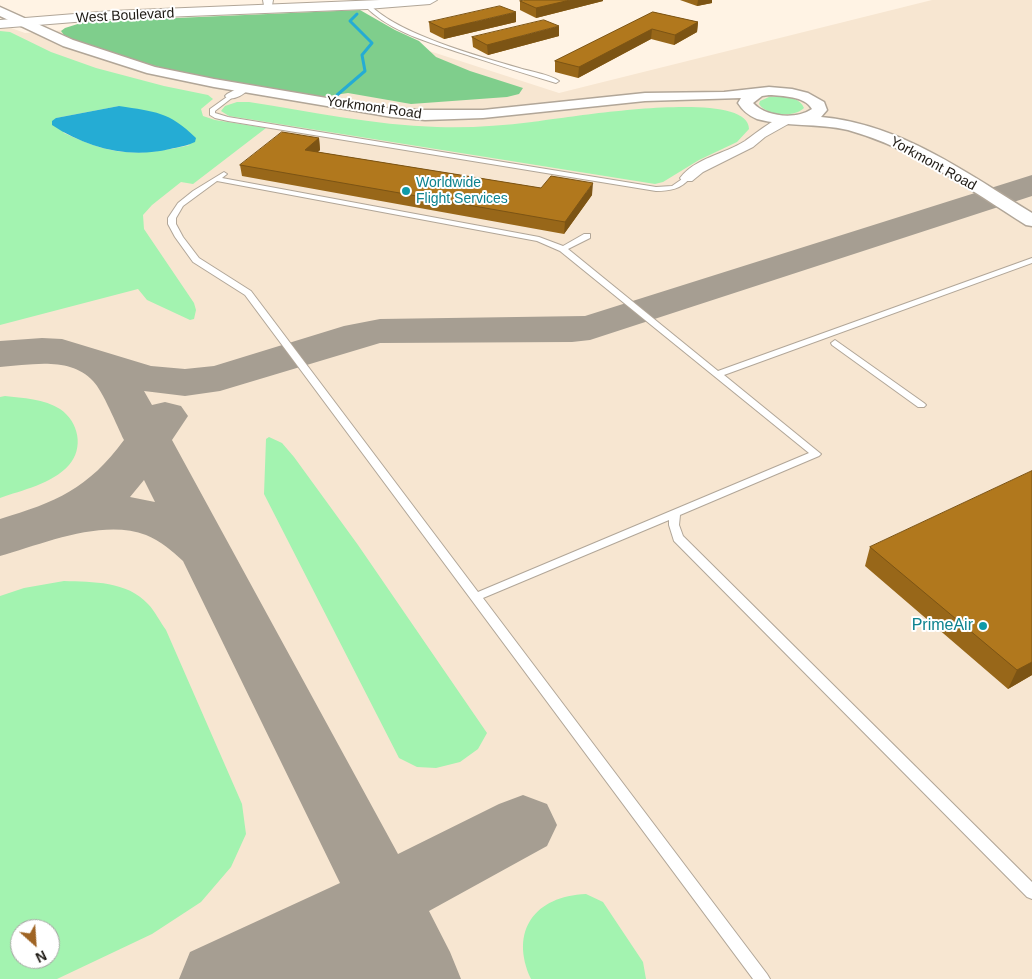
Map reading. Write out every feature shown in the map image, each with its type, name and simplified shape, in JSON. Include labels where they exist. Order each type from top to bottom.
[{"type":"main road","name":"West Boulevard","points":[[0,24],[268,4],[367,5],[430,0]]},
{"type":"street","name":"Yorkmont Road","points":[[0,11],[68,43],[116,60],[237,92],[388,122],[420,125],[499,122],[673,104],[713,105],[757,114],[840,124],[891,140],[925,157],[1032,221]]},
{"type":"street","name":"Yorkmont Road","points":[[0,24],[57,50],[101,66],[169,84],[392,113],[438,116],[497,113],[645,97],[724,96],[783,91],[796,93],[814,100],[819,105],[844,117],[894,133],[926,147],[1032,208]]},
{"type":"street","points":[[760,92],[746,99],[745,103],[757,114],[761,134]]},
{"type":"street","points":[[687,178],[698,169],[749,144],[761,134],[792,119],[816,114],[820,110],[819,105]]},
{"type":"lane","points":[[367,5],[371,11],[401,29],[451,48],[556,81]]},
{"type":"lane","points":[[237,92],[217,105],[212,110],[212,114],[216,117],[656,189],[675,188],[680,186],[687,178]]},
{"type":"lane","points":[[275,135],[285,128]]},
{"type":"lane","points":[[476,597],[816,454],[563,249],[539,240],[220,176],[177,208],[172,216],[172,224],[196,260],[248,293],[328,403],[762,979]]},
{"type":"lane","points":[[563,249],[587,236]]},
{"type":"lane","points":[[717,374],[1032,260]]},
{"type":"lane","points":[[835,343],[920,405]]},
{"type":"lane","points":[[675,512],[674,525],[678,538],[1032,892]]},
{"type":"shaded area","points":[[932,0],[1032,0],[1032,979],[0,979],[0,24],[25,33],[355,8],[417,47],[559,93]]},
{"type":"green space","points":[[360,10],[419,41],[436,57],[470,71],[523,88],[519,94],[507,97],[411,104],[348,93],[321,97],[185,74],[94,49],[64,35],[61,31],[84,22]]},
{"type":"green space","points":[[0,31],[10,32],[51,52],[96,68],[164,86],[208,95],[213,99],[201,109],[203,116],[215,120],[266,128],[193,184],[181,182],[152,205],[143,215],[144,229],[194,303],[196,310],[194,319],[190,320],[147,300],[138,289],[0,325]],"holes":[[[119,106],[190,145],[140,153],[111,150],[81,141],[64,133],[56,118]]]},
{"type":"green space","points":[[769,97],[794,99],[802,104],[804,108],[794,113],[774,113],[759,104],[760,101]]},
{"type":"green space","points":[[237,102],[249,102],[390,124],[449,127],[509,125],[651,108],[688,107],[719,109],[741,116],[749,129],[737,142],[699,160],[663,182],[655,184],[229,116],[221,111],[225,106]]},
{"type":"green space","points":[[0,397],[40,401],[60,409],[72,421],[78,443],[74,458],[62,472],[36,486],[0,498]]},
{"type":"green space","points":[[269,437],[282,443],[294,457],[358,545],[487,733],[478,749],[460,762],[436,768],[417,767],[399,758],[264,494],[266,439]]},
{"type":"green space","points":[[64,581],[109,584],[140,596],[151,607],[166,630],[242,804],[246,834],[231,867],[201,902],[152,934],[57,979],[0,979],[0,596],[24,588]]},
{"type":"green space","points":[[586,894],[603,902],[643,962],[646,979],[531,979],[525,962],[523,946],[525,932],[531,919],[540,909],[553,901],[568,896]]},
{"type":"water","points":[[119,106],[161,114],[186,129],[196,138],[195,142],[154,152],[123,152],[79,140],[52,125],[52,121],[56,118]]},
{"type":"building","points":[[570,0],[536,8],[520,1]]},
{"type":"building","points":[[500,6],[516,12],[444,29],[429,22]]},
{"type":"building","points":[[653,12],[698,22],[675,35],[652,29],[579,67],[555,61]]},
{"type":"building","points":[[544,20],[559,26],[487,45],[472,37]]},
{"type":"building","name":"Worldwide Flight Services","points":[[282,132],[319,138],[305,150],[541,188],[551,176],[593,183],[565,222],[240,165]]},
{"type":"building","name":"PrimeAir","points":[[1032,471],[1032,662],[1017,670],[870,547]]},
{"type":"waterway","points":[[337,95],[365,71],[362,55],[372,43],[350,21],[357,14]]},
{"type":"taxiway","points":[[97,362],[143,378],[171,382],[202,381],[220,378],[359,335],[380,331],[572,330],[590,328],[1032,185]]},
{"type":"taxiway","points":[[0,354],[42,351],[62,352],[97,362]]},
{"type":"taxiway","points":[[97,362],[113,375],[148,440]]},
{"type":"taxiway","points":[[148,440],[165,416]]},
{"type":"taxiway","points":[[0,538],[63,517],[92,502],[117,481],[148,440]]},
{"type":"taxiway","points":[[148,440],[205,550]]},
{"type":"taxiway","points":[[64,519],[107,513],[151,518],[178,529],[205,550]]},
{"type":"taxiway","points":[[205,550],[384,898]]},
{"type":"taxiway","points":[[384,898],[523,825]]},
{"type":"taxiway","points":[[217,979],[384,898]]},
{"type":"taxiway","points":[[384,898],[423,979]]},
{"type":"taxiway","points":[[263,964],[325,961],[355,967],[384,979]]},
{"type":"place","name":"Worldwide Flight Services","points":[[406,191]]},
{"type":"place","name":"PrimeAir","points":[[983,626]]}]
